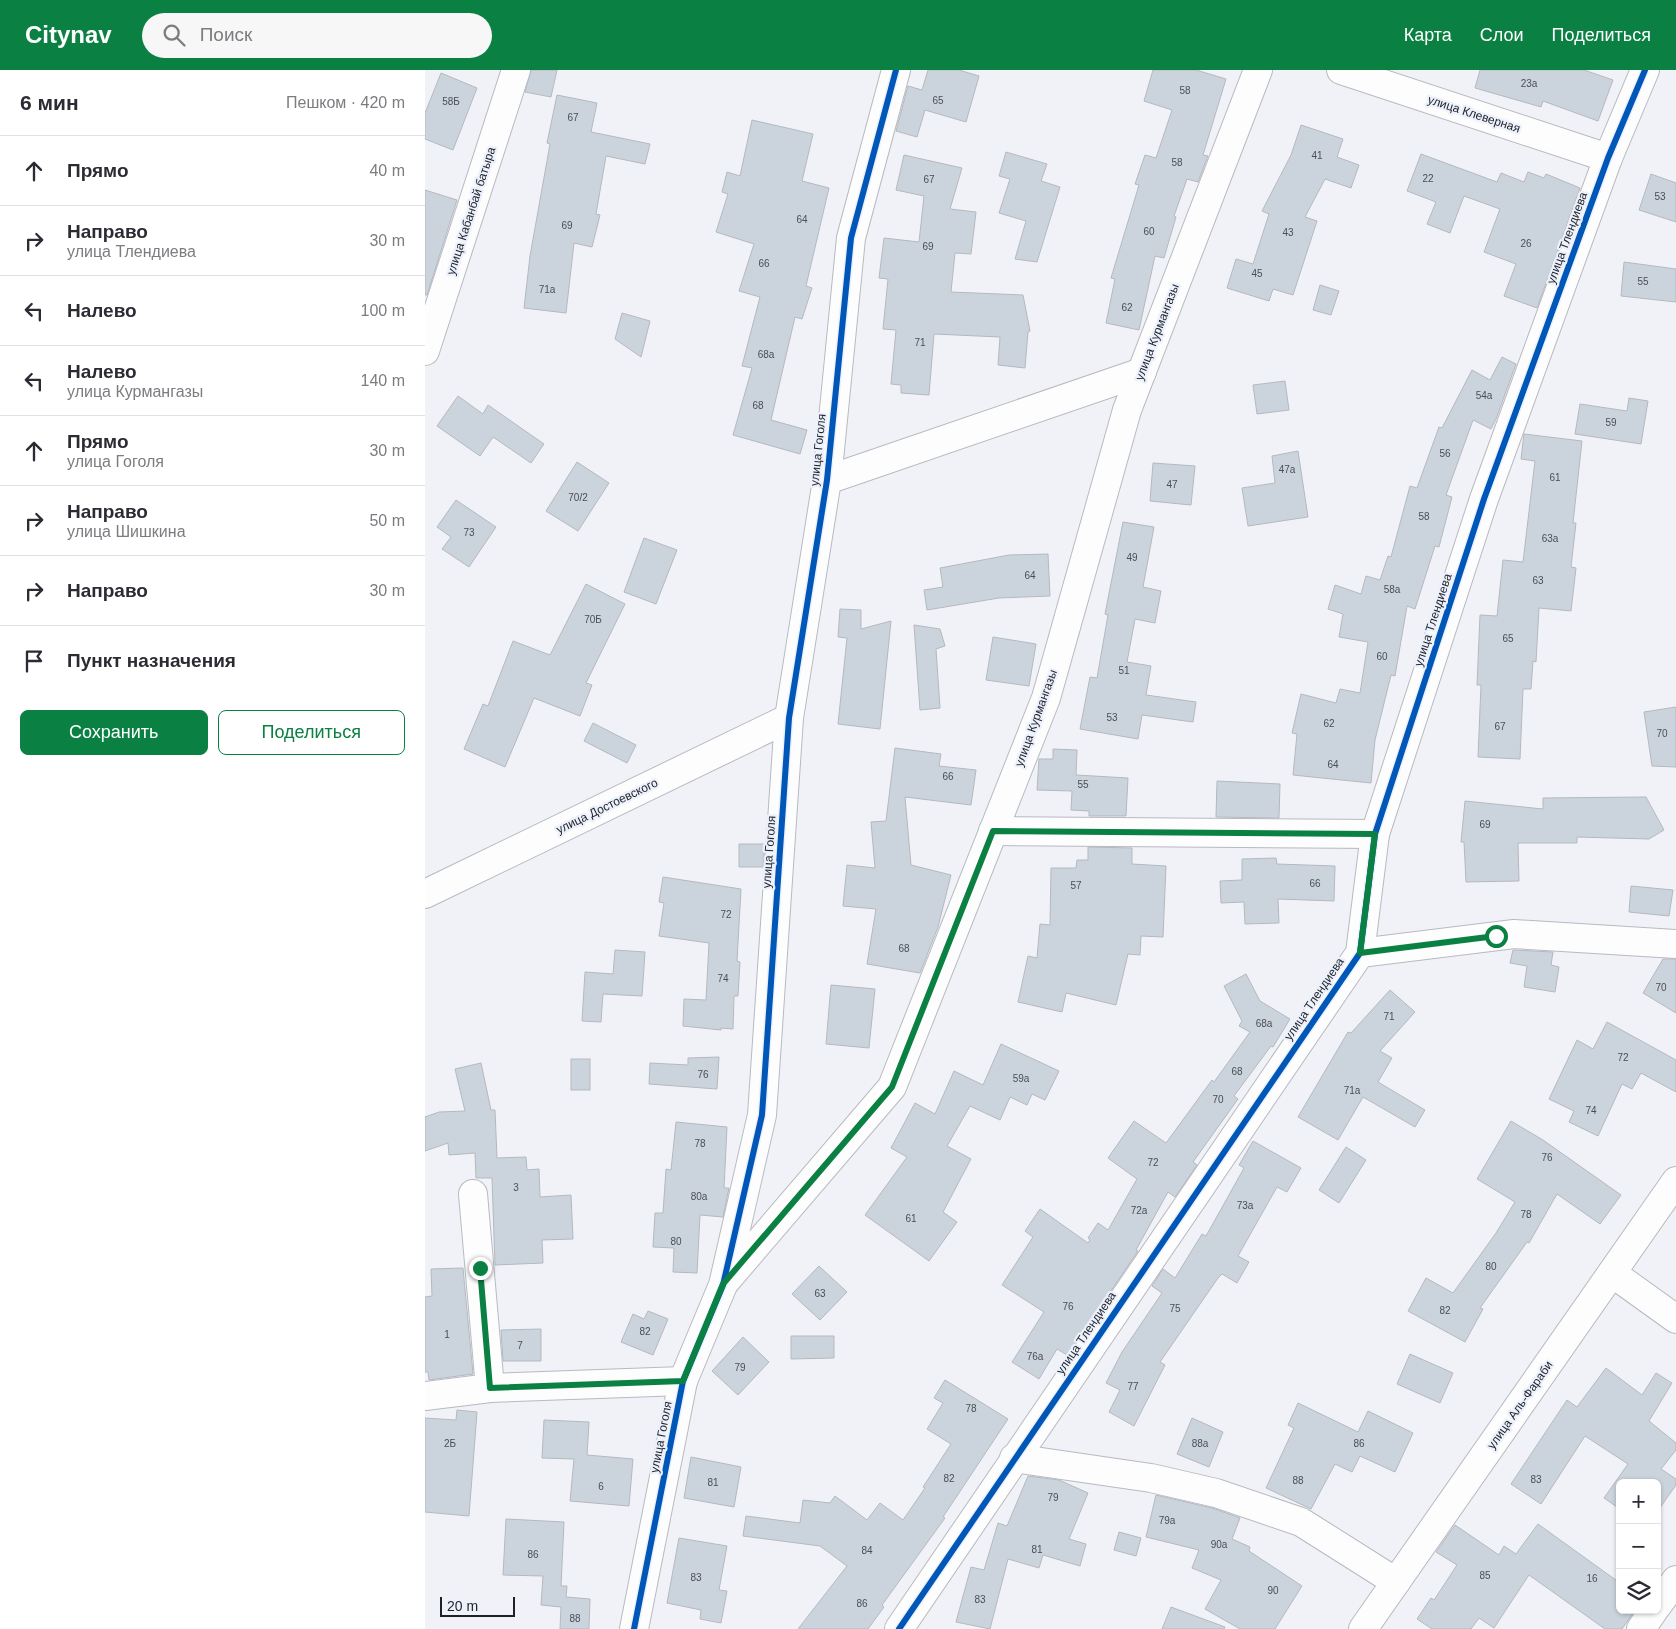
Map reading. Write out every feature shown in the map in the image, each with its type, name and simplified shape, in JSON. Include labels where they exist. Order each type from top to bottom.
[{"type":"street","name":"улица Кабанбай батыра","points":[[425,351],[516,70]]},
{"type":"street","name":"улица Гоголя","points":[[634,1629],[683,1381],[723,1284],[762,1115],[789,718],[827,480],[851,238],[896,70]]},
{"type":"street","name":"улица Курмангазы","points":[[723,1284],[892,1087],[1046,698],[1127,410],[1258,70]]},
{"type":"street","name":"улица Клеверная","points":[[1341,70],[1608,158]]},
{"type":"street","name":"улица Тлендиева","points":[[899,1629],[1013,1458],[1360,953],[1375,834],[1484,499],[1608,158],[1645,70]]},
{"type":"street","points":[[827,480],[1142,372]]},
{"type":"street","name":"улица Достоевского","points":[[425,894],[789,718]]},
{"type":"street","points":[[993,831],[1375,834]]},
{"type":"street","points":[[1360,953],[1514,934],[1676,944]]},
{"type":"street","name":"улица Аль-Фараби","points":[[1363,1629],[1676,1181]]},
{"type":"street","points":[[473,1194],[490,1388]]},
{"type":"street","points":[[1612,1274],[1676,1319]]},
{"type":"street","points":[[425,1396],[490,1388],[683,1381]]},
{"type":"street","points":[[1013,1458],[1151,1478],[1216,1493],[1301,1522],[1397,1582]]},
{"type":"street","points":[[1661,1601],[1676,1580]]},
{"type":"street","points":[[1641,1629],[1651,1614]]},
{"type":"building","points":[[531,70],[557,70],[551,97],[525,92]]},
{"type":"building","points":[[928,70],[959,70],[979,76],[966,122],[925,110],[917,137],[896,131],[908,86],[922,90]]},
{"type":"building","points":[[1153,70],[1196,70],[1226,79],[1203,155],[1208,156],[1198,182],[1187,179],[1174,216],[1176,217],[1164,258],[1155,256],[1139,330],[1106,323],[1115,279],[1111,278],[1139,185],[1135,184],[1145,155],[1156,158],[1172,110],[1144,101]]},
{"type":"building","points":[[1480,70],[1584,70],[1613,80],[1598,121],[1543,101],[1541,107],[1475,88]]},
{"type":"building","points":[[441,73],[477,88],[453,150],[425,139],[425,113]]},
{"type":"building","points":[[557,95],[597,103],[591,132],[650,144],[645,164],[606,156],[596,214],[600,215],[592,247],[574,243],[566,313],[524,308],[530,256],[550,144],[547,143]]},
{"type":"building","points":[[752,120],[813,134],[802,181],[829,188],[806,286],[812,288],[802,319],[795,317],[771,420],[807,430],[800,454],[733,435],[752,368],[742,366],[760,297],[739,291],[754,244],[716,232],[728,194],[722,192],[727,172],[740,176]]},
{"type":"building","points":[[1301,125],[1343,139],[1337,157],[1359,165],[1351,188],[1325,179],[1305,217],[1317,221],[1293,295],[1273,289],[1269,301],[1227,288],[1236,259],[1253,264],[1269,214],[1262,211],[1291,155]]},
{"type":"building","points":[[1006,152],[1047,164],[1041,181],[1060,187],[1037,262],[1015,259],[1026,221],[999,213],[1010,179],[999,176]]},
{"type":"building","points":[[1421,154],[1497,182],[1501,173],[1524,182],[1528,172],[1544,178],[1546,174],[1580,188],[1537,308],[1504,296],[1516,264],[1484,252],[1500,209],[1464,196],[1450,233],[1427,224],[1436,202],[1407,191]]},
{"type":"building","points":[[904,155],[962,168],[950,209],[976,212],[971,254],[955,253],[951,292],[1023,295],[1030,331],[1028,332],[1025,368],[998,365],[1000,337],[934,334],[929,395],[901,393],[901,385],[891,384],[896,330],[883,329],[888,279],[879,278],[884,238],[919,242],[924,196],[896,190]]},
{"type":"building","points":[[1651,174],[1676,183],[1676,222],[1639,210]]},
{"type":"building","points":[[425,190],[457,200],[427,295],[425,295]]},
{"type":"building","points":[[1624,262],[1676,269],[1676,302],[1621,296]]},
{"type":"building","points":[[1320,285],[1339,291],[1331,315],[1313,310]]},
{"type":"building","points":[[622,313],[650,321],[641,357],[615,339]]},
{"type":"building","points":[[1502,357],[1516,364],[1496,419],[1491,429],[1473,420],[1446,495],[1452,497],[1439,547],[1435,546],[1415,609],[1407,606],[1395,676],[1391,675],[1375,740],[1371,783],[1293,775],[1297,734],[1292,733],[1301,694],[1336,703],[1340,689],[1360,693],[1368,642],[1339,637],[1343,614],[1328,609],[1335,585],[1361,594],[1366,576],[1380,580],[1388,556],[1391,557],[1410,486],[1417,488],[1439,427],[1442,428],[1472,370],[1490,380]]},
{"type":"building","points":[[1285,381],[1289,410],[1257,414],[1253,385]]},
{"type":"building","points":[[458,396],[483,414],[488,405],[544,444],[531,463],[493,437],[480,456],[437,426]]},
{"type":"building","points":[[1629,398],[1648,401],[1641,444],[1575,434],[1580,404],[1627,411]]},
{"type":"building","points":[[1524,434],[1582,441],[1573,523],[1576,523],[1571,567],[1576,568],[1571,611],[1539,608],[1536,662],[1533,661],[1531,689],[1523,689],[1520,759],[1478,757],[1481,685],[1477,685],[1480,615],[1497,616],[1503,560],[1523,562],[1535,461],[1521,459]]},
{"type":"building","points":[[1298,451],[1308,517],[1248,526],[1242,488],[1275,483],[1272,456]]},
{"type":"building","points":[[577,462],[609,483],[578,531],[546,511]]},
{"type":"building","points":[[1153,463],[1195,466],[1191,505],[1150,501]]},
{"type":"building","points":[[456,500],[496,527],[469,567],[442,549],[451,537],[437,527]]},
{"type":"building","points":[[1123,522],[1154,527],[1143,587],[1161,591],[1155,623],[1135,619],[1127,662],[1151,666],[1146,695],[1196,702],[1193,722],[1142,715],[1138,739],[1080,729],[1090,677],[1097,678],[1108,615],[1105,614]]},
{"type":"building","points":[[644,538],[677,550],[656,604],[624,592]]},
{"type":"building","points":[[1048,554],[1050,596],[999,598],[927,610],[924,590],[943,587],[940,568],[1009,555]]},
{"type":"building","points":[[586,584],[625,604],[586,683],[592,685],[580,716],[534,698],[505,767],[464,749],[483,704],[488,706],[513,641],[550,655]]},
{"type":"building","points":[[840,609],[861,610],[861,629],[891,621],[880,729],[838,724],[847,638],[838,637]]},
{"type":"building","points":[[914,625],[940,629],[945,646],[936,649],[940,708],[920,710]]},
{"type":"building","points":[[993,637],[1036,644],[1029,686],[986,680]]},
{"type":"building","points":[[1676,707],[1676,767],[1652,766],[1644,712]]},
{"type":"building","points":[[593,723],[636,745],[627,763],[584,741]]},
{"type":"building","points":[[895,748],[941,754],[939,766],[976,770],[971,805],[905,797],[911,865],[951,875],[938,927],[920,973],[867,964],[876,909],[843,906],[847,865],[875,868],[871,822],[886,821]]},
{"type":"building","points":[[1053,749],[1077,750],[1076,775],[1128,778],[1126,816],[1089,816],[1089,811],[1071,810],[1072,791],[1037,790],[1039,759],[1053,759]]},
{"type":"building","points":[[1217,781],[1280,784],[1279,818],[1216,817]]},
{"type":"building","points":[[1646,797],[1664,830],[1649,839],[1577,837],[1577,843],[1518,843],[1519,881],[1466,882],[1464,842],[1461,842],[1465,801],[1543,809],[1543,798]]},
{"type":"building","points":[[739,844],[765,844],[763,867],[739,867]]},
{"type":"building","points":[[1088,847],[1132,848],[1132,864],[1166,866],[1163,937],[1141,936],[1140,955],[1128,954],[1116,1005],[1066,993],[1062,1012],[1018,1002],[1028,956],[1037,958],[1040,924],[1050,925],[1051,868],[1076,868],[1077,860],[1088,860]]},
{"type":"building","points":[[1276,858],[1277,864],[1335,866],[1334,901],[1278,899],[1279,923],[1245,924],[1244,902],[1221,903],[1220,881],[1242,880],[1242,859]]},
{"type":"building","points":[[663,877],[741,889],[737,961],[740,962],[738,996],[734,996],[733,1029],[721,1028],[721,1030],[683,1026],[684,999],[706,1000],[709,943],[659,936],[664,903],[659,902]]},
{"type":"building","points":[[1631,886],[1673,890],[1669,916],[1629,912]]},
{"type":"building","points":[[615,950],[645,952],[642,996],[603,994],[601,1022],[582,1021],[585,972],[613,974]]},
{"type":"building","points":[[1513,950],[1553,952],[1551,965],[1559,967],[1555,992],[1524,987],[1527,966],[1510,963]]},
{"type":"building","points":[[1663,959],[1676,959],[1676,1013],[1643,993]]},
{"type":"building","points":[[1246,974],[1260,1001],[1290,1019],[1273,1047],[1271,1046],[1234,1096],[1238,1099],[1193,1162],[1197,1165],[1175,1197],[1168,1192],[1136,1250],[1138,1251],[1067,1355],[1057,1349],[1039,1379],[1012,1362],[1044,1312],[1002,1285],[1033,1237],[1025,1231],[1040,1209],[1088,1243],[1090,1240],[1088,1238],[1098,1223],[1108,1230],[1137,1179],[1108,1158],[1134,1121],[1166,1143],[1212,1080],[1214,1082],[1250,1032],[1239,1026],[1242,1021],[1224,986]]},
{"type":"building","points":[[831,985],[875,989],[869,1048],[826,1044]]},
{"type":"building","points":[[1390,990],[1415,1012],[1380,1051],[1392,1058],[1378,1082],[1425,1110],[1415,1127],[1363,1097],[1338,1140],[1298,1117],[1348,1032],[1351,1033]]},
{"type":"building","points":[[1607,1022],[1676,1060],[1676,1092],[1641,1073],[1632,1089],[1622,1084],[1598,1136],[1569,1122],[1574,1111],[1549,1099],[1577,1040],[1593,1049]]},
{"type":"building","points":[[1001,1044],[1059,1071],[1045,1100],[1032,1094],[1027,1105],[1010,1097],[1000,1120],[970,1106],[947,1146],[971,1159],[943,1212],[957,1222],[929,1261],[865,1215],[907,1157],[891,1148],[915,1103],[935,1114],[954,1071],[983,1085]]},
{"type":"building","points":[[719,1057],[717,1089],[649,1084],[650,1063],[688,1065],[688,1058]]},
{"type":"building","points":[[571,1059],[590,1059],[590,1090],[571,1090]]},
{"type":"building","points":[[481,1063],[491,1110],[495,1110],[497,1158],[526,1157],[527,1170],[539,1169],[540,1197],[571,1195],[573,1239],[542,1240],[543,1263],[495,1265],[492,1178],[476,1178],[475,1153],[449,1155],[448,1143],[425,1151],[425,1117],[439,1112],[465,1111],[455,1069]]},
{"type":"building","points":[[1511,1121],[1543,1140],[1621,1195],[1600,1224],[1557,1194],[1529,1243],[1527,1242],[1480,1308],[1483,1309],[1465,1342],[1408,1311],[1426,1278],[1453,1293],[1496,1233],[1515,1202],[1477,1179]]},
{"type":"building","points":[[676,1122],[727,1127],[724,1188],[729,1188],[723,1217],[700,1215],[697,1273],[673,1272],[674,1248],[653,1247],[655,1213],[663,1213],[666,1169],[671,1170]]},
{"type":"building","points":[[1253,1141],[1301,1168],[1287,1192],[1277,1187],[1238,1256],[1249,1262],[1237,1283],[1222,1274],[1218,1278],[1160,1362],[1165,1365],[1134,1426],[1109,1412],[1120,1390],[1106,1383],[1122,1352],[1162,1293],[1152,1286],[1163,1269],[1175,1278],[1202,1234],[1206,1236],[1244,1168],[1239,1165]]},
{"type":"building","points":[[1346,1147],[1366,1160],[1339,1203],[1319,1190]]},
{"type":"building","points":[[819,1266],[847,1292],[820,1320],[792,1294]]},
{"type":"building","points":[[463,1268],[473,1374],[429,1380],[428,1372],[425,1372],[425,1297],[432,1296],[431,1269]]},
{"type":"building","points":[[648,1311],[668,1319],[653,1355],[621,1342],[633,1314],[644,1319]]},
{"type":"building","points":[[541,1329],[541,1361],[503,1361],[501,1330]]},
{"type":"building","points":[[791,1336],[834,1336],[834,1358],[791,1359]]},
{"type":"building","points":[[743,1337],[769,1362],[738,1395],[712,1371]]},
{"type":"building","points":[[1410,1354],[1453,1373],[1440,1403],[1397,1384]]},
{"type":"building","points":[[1606,1368],[1642,1395],[1656,1373],[1672,1383],[1649,1421],[1676,1443],[1676,1450],[1661,1469],[1676,1479],[1676,1485],[1661,1506],[1661,1479],[1617,1479],[1628,1464],[1585,1436],[1541,1504],[1511,1484],[1567,1400],[1577,1407]]},
{"type":"building","points":[[945,1380],[1008,1419],[943,1517],[945,1518],[882,1605],[884,1607],[868,1629],[798,1629],[847,1566],[820,1546],[743,1536],[746,1516],[800,1523],[803,1500],[830,1503],[835,1496],[867,1520],[880,1503],[903,1520],[925,1488],[923,1487],[951,1444],[927,1429],[943,1403],[934,1398]]},
{"type":"building","points":[[1298,1403],[1358,1432],[1368,1411],[1413,1433],[1395,1472],[1360,1456],[1352,1472],[1335,1464],[1311,1509],[1266,1488],[1294,1428],[1288,1425]]},
{"type":"building","points":[[457,1410],[477,1412],[469,1516],[425,1512],[425,1418],[456,1420]]},
{"type":"building","points":[[1192,1418],[1223,1432],[1209,1467],[1177,1454]]},
{"type":"building","points":[[544,1420],[589,1422],[587,1455],[633,1459],[629,1506],[570,1501],[574,1459],[542,1458]]},
{"type":"building","points":[[691,1457],[741,1467],[734,1507],[684,1498]]},
{"type":"building","points":[[1028,1476],[1059,1480],[1088,1493],[1069,1539],[1086,1544],[1080,1566],[1043,1555],[1039,1568],[1008,1559],[990,1629],[956,1622],[971,1567],[984,1570],[998,1523],[1007,1526]]},
{"type":"building","points":[[1616,1481],[1616,1506],[1604,1498]]},
{"type":"building","points":[[1156,1495],[1212,1508],[1240,1518],[1232,1539],[1250,1547],[1249,1551],[1302,1586],[1275,1629],[1240,1629],[1205,1609],[1221,1580],[1192,1568],[1199,1550],[1146,1537]]},
{"type":"building","points":[[506,1519],[564,1522],[561,1586],[567,1586],[566,1597],[590,1599],[589,1629],[560,1629],[561,1607],[541,1605],[543,1576],[503,1575]]},
{"type":"building","points":[[1538,1524],[1616,1580],[1616,1614],[1632,1614],[1622,1629],[1605,1629],[1529,1575],[1494,1628],[1479,1618],[1471,1629],[1432,1629],[1417,1619],[1431,1598],[1434,1600],[1457,1565],[1436,1552],[1455,1525],[1499,1555],[1504,1546],[1516,1554]]},
{"type":"building","points":[[1119,1532],[1141,1538],[1136,1556],[1114,1550]]},
{"type":"building","points":[[679,1538],[727,1546],[719,1590],[727,1591],[721,1623],[700,1619],[701,1610],[667,1603]]},
{"type":"building","points":[[1171,1607],[1225,1627],[1224,1629],[1162,1629]]},
{"type":"cycle path","points":[[634,1629],[683,1381],[723,1285],[762,1115],[789,718],[827,480],[851,238],[896,70]]},
{"type":"cycle path","points":[[899,1629],[1360,953],[1375,834],[1484,499],[1608,158],[1645,70]]},
{"type":"route","points":[[480,1268],[490,1388],[683,1381],[723,1284],[892,1087],[993,831],[1375,834],[1360,953],[1496,936]]}]
